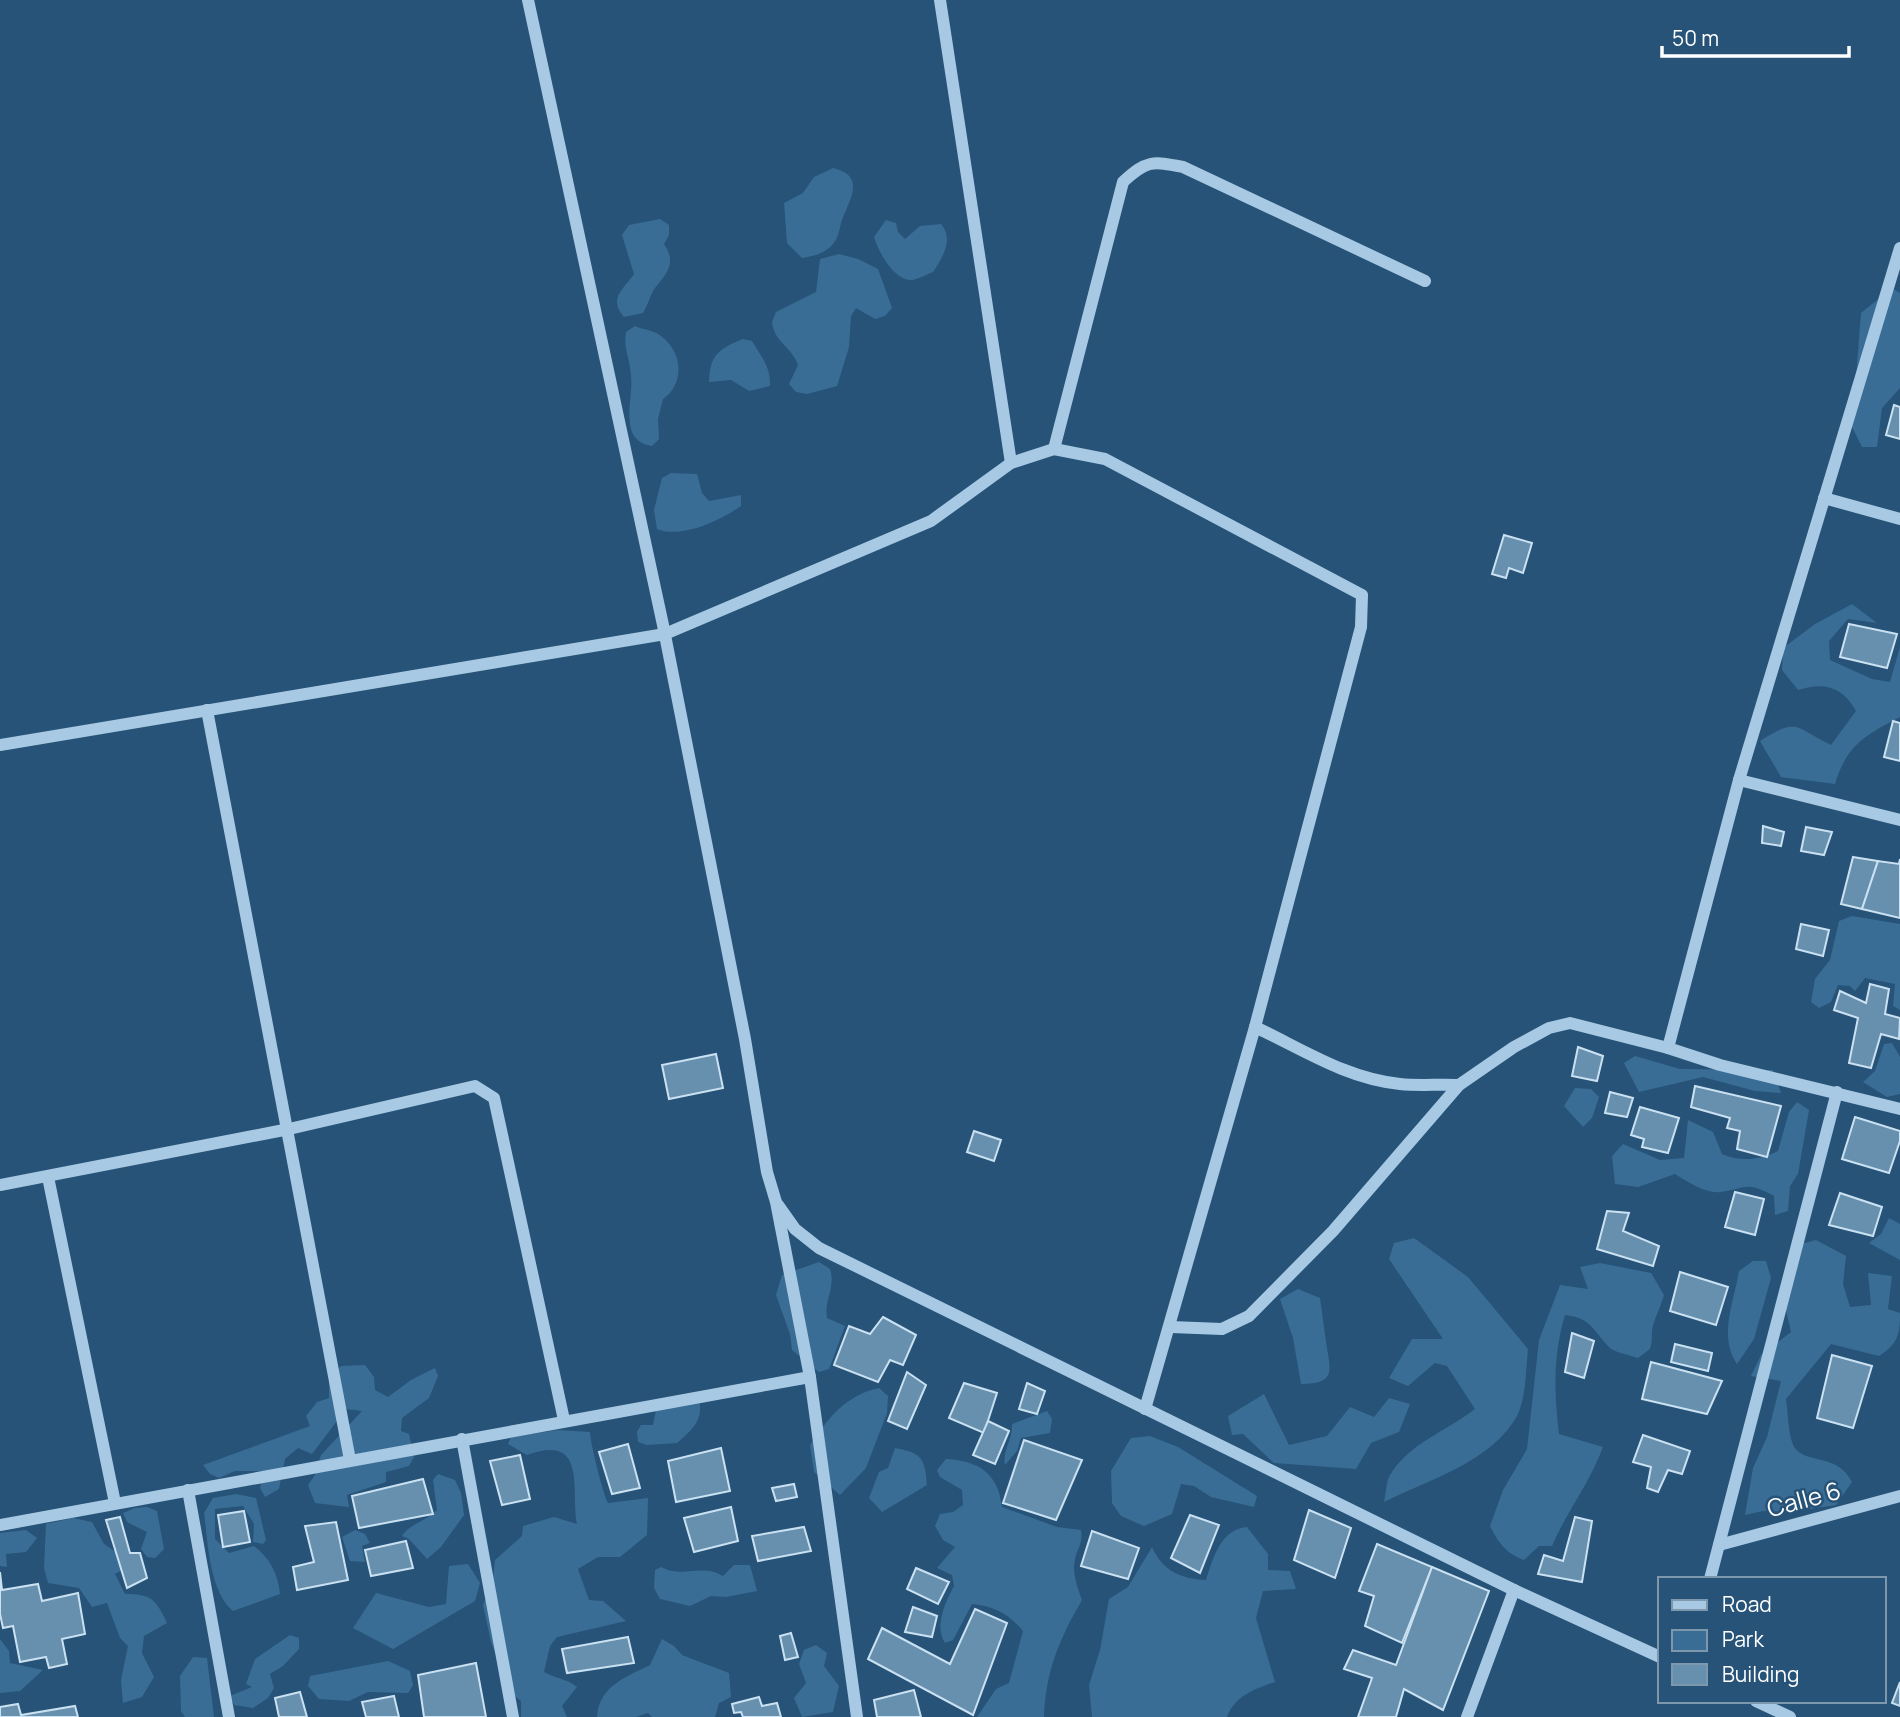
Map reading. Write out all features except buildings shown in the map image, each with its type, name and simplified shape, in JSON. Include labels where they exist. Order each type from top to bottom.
[{"type":"street","points":[[528,0],[665,634],[745,1039],[767,1172],[776,1202],[810,1377],[857,1717]]},
{"type":"street","points":[[940,0],[1011,463]]},
{"type":"street","points":[[1054,449],[1123,183],[1141,165],[1156,162],[1183,167],[1425,281]]},
{"type":"street","points":[[1668,1048],[1739,780],[1900,248]]},
{"type":"street","points":[[0,745],[665,634],[931,521],[1011,463],[1054,449],[1105,459],[1362,595],[1361,628],[1255,1027],[1171,1327],[1145,1409]]},
{"type":"street","points":[[1824,498],[1900,519]]},
{"type":"street","points":[[207,710],[350,1460]]},
{"type":"street","points":[[1739,780],[1900,820]]},
{"type":"street","points":[[1171,1327],[1222,1329],[1249,1316],[1333,1231],[1459,1085],[1514,1047],[1549,1028],[1570,1023],[1668,1048],[1720,1065],[1900,1109]]},
{"type":"street","points":[[1255,1027],[1324,1062],[1362,1075],[1399,1084],[1459,1085]]},
{"type":"street","points":[[0,1185],[289,1129],[475,1086],[494,1098],[564,1420]]},
{"type":"street","points":[[1711,1577],[1837,1092]]},
{"type":"street","points":[[48,1177],[115,1503]]},
{"type":"street","points":[[776,1202],[795,1229],[819,1248],[1514,1590],[1658,1656]]},
{"type":"street","points":[[0,1524],[810,1377]]},
{"type":"street","points":[[462,1439],[513,1717]]},
{"type":"street","points":[[188,1490],[229,1717]]},
{"type":"street","name":"Calle 6","points":[[1719,1545],[1900,1496]]},
{"type":"street","points":[[1467,1717],[1514,1590]]},
{"type":"street","points":[[1760,1703],[1790,1717]]},
{"type":"green space","points":[[833,168],[850,177],[853,183],[851,197],[834,242],[822,253],[802,258],[787,243],[784,203],[803,193],[814,177]]},
{"type":"green space","points":[[660,219],[669,225],[669,235],[664,244],[670,257],[669,268],[653,291],[643,313],[624,317],[617,305],[617,299],[634,274],[622,235],[629,225]]},
{"type":"green space","points":[[886,220],[896,223],[898,232],[905,239],[920,226],[941,224],[947,242],[933,272],[912,280],[893,271],[874,237]]},
{"type":"green space","points":[[839,254],[858,259],[878,269],[892,308],[885,316],[875,319],[856,308],[851,316],[849,347],[837,386],[807,394],[796,392],[789,384],[798,365],[776,335],[772,322],[776,312],[816,292],[820,259]]},
{"type":"green space","points":[[1892,288],[1900,293],[1900,388],[1882,408],[1877,447],[1862,447],[1849,421],[1855,390],[1861,313]]},
{"type":"green space","points":[[635,326],[658,334],[674,350],[677,359],[678,377],[670,393],[663,399],[658,419],[659,439],[652,446],[634,436],[629,418],[631,376],[625,338],[626,332]]},
{"type":"green space","points":[[743,339],[752,341],[762,357],[769,373],[770,386],[749,391],[731,380],[709,382],[711,365],[717,354]]},
{"type":"green space","points":[[671,473],[697,474],[702,493],[709,501],[741,495],[741,506],[723,517],[689,530],[678,532],[657,529],[654,510],[662,478]]},
{"type":"green space","points":[[1852,604],[1877,623],[1848,619],[1829,641],[1830,660],[1872,679],[1890,682],[1900,647],[1900,717],[1859,742],[1845,759],[1835,784],[1781,777],[1760,741],[1782,729],[1796,727],[1831,745],[1856,711],[1845,696],[1831,688],[1816,686],[1798,690],[1782,670],[1783,648],[1815,624]]},
{"type":"green space","points":[[1852,916],[1900,924],[1900,1010],[1893,1006],[1895,984],[1865,978],[1855,991],[1850,986],[1838,985],[1831,1002],[1819,1008],[1811,1002],[1815,979],[1830,960],[1839,921]]},
{"type":"green space","points":[[1892,1043],[1900,1057],[1900,1094],[1887,1097],[1863,1082],[1875,1071],[1884,1044]]},
{"type":"green space","points":[[1635,1056],[1680,1069],[1773,1070],[1781,1093],[1755,1091],[1703,1077],[1639,1092],[1624,1063]]},
{"type":"green space","points":[[1575,1088],[1591,1089],[1599,1097],[1592,1118],[1583,1127],[1564,1106]]},
{"type":"green space","points":[[1797,1102],[1809,1110],[1798,1174],[1790,1186],[1788,1211],[1775,1215],[1774,1196],[1757,1188],[1709,1191],[1675,1174],[1638,1187],[1615,1184],[1612,1156],[1623,1144],[1660,1160],[1684,1158],[1688,1120],[1713,1132],[1722,1154],[1729,1157],[1757,1158],[1778,1151],[1789,1112]]},
{"type":"green space","points":[[1889,1218],[1900,1224],[1900,1260],[1869,1243],[1881,1234]]},
{"type":"green space","points":[[1414,1238],[1468,1277],[1528,1349],[1525,1382],[1518,1414],[1493,1444],[1477,1457],[1384,1502],[1389,1478],[1407,1454],[1475,1409],[1447,1366],[1435,1363],[1408,1386],[1389,1378],[1412,1339],[1443,1339],[1389,1259],[1394,1243]]},
{"type":"green space","points":[[1816,1240],[1846,1256],[1843,1284],[1850,1307],[1871,1305],[1868,1273],[1892,1276],[1888,1309],[1900,1313],[1898,1333],[1894,1343],[1879,1356],[1831,1344],[1786,1399],[1791,1437],[1796,1450],[1837,1466],[1852,1482],[1836,1505],[1745,1515],[1753,1468],[1767,1437],[1781,1381],[1751,1376],[1761,1355],[1791,1332],[1782,1293],[1797,1245]]},
{"type":"green space","points":[[1753,1261],[1766,1261],[1771,1278],[1754,1339],[1737,1364],[1729,1342],[1729,1319],[1739,1271]]},
{"type":"green space","points":[[819,1262],[830,1269],[831,1276],[827,1318],[845,1326],[829,1369],[819,1372],[792,1350],[790,1334],[776,1295],[782,1275]]},
{"type":"green space","points":[[1600,1263],[1651,1273],[1664,1295],[1653,1325],[1650,1349],[1638,1358],[1613,1350],[1587,1322],[1565,1315],[1558,1345],[1556,1374],[1559,1434],[1603,1447],[1592,1473],[1552,1546],[1539,1546],[1524,1560],[1504,1547],[1490,1526],[1503,1490],[1527,1449],[1539,1340],[1560,1285],[1588,1289],[1580,1267]]},
{"type":"green space","points":[[1298,1289],[1320,1298],[1330,1367],[1326,1378],[1313,1383],[1301,1384],[1293,1338],[1280,1299]]},
{"type":"green space","points":[[365,1365],[374,1377],[375,1390],[388,1397],[411,1380],[435,1368],[438,1376],[429,1398],[402,1418],[401,1431],[409,1434],[414,1457],[409,1466],[386,1472],[386,1482],[347,1495],[349,1507],[315,1503],[308,1485],[315,1475],[321,1455],[362,1411],[346,1409],[312,1454],[298,1448],[285,1459],[279,1489],[265,1497],[260,1488],[264,1471],[235,1471],[219,1478],[210,1474],[203,1465],[310,1426],[306,1416],[317,1402],[329,1398],[329,1380],[341,1366]]},
{"type":"green space","points":[[879,1388],[888,1396],[887,1413],[866,1468],[840,1495],[814,1472],[810,1445],[847,1402]]},
{"type":"green space","points":[[1264,1394],[1289,1445],[1327,1436],[1350,1407],[1374,1417],[1389,1398],[1410,1404],[1399,1432],[1371,1443],[1356,1469],[1274,1463],[1243,1434],[1232,1435],[1228,1416]]},
{"type":"green space","points":[[699,1401],[698,1419],[677,1443],[647,1445],[638,1442],[637,1432],[641,1425],[653,1425],[656,1410]]},
{"type":"green space","points":[[1047,1411],[1052,1419],[1050,1433],[1021,1438],[1017,1451],[1005,1465],[1012,1424]]},
{"type":"green space","points":[[558,1430],[590,1432],[608,1503],[648,1498],[647,1535],[620,1557],[598,1557],[578,1569],[589,1600],[603,1601],[626,1621],[557,1637],[550,1646],[544,1672],[577,1687],[562,1706],[567,1717],[521,1717],[521,1701],[510,1692],[491,1642],[483,1605],[493,1579],[495,1560],[522,1536],[523,1526],[554,1517],[577,1524],[574,1481],[568,1458],[559,1451],[546,1450],[527,1455],[508,1444],[511,1437]]},
{"type":"green space","points":[[1150,1436],[1178,1447],[1257,1496],[1254,1507],[1211,1497],[1194,1486],[1181,1484],[1172,1514],[1144,1526],[1121,1516],[1112,1503],[1111,1471],[1131,1438]]},
{"type":"green space","points":[[895,1448],[911,1452],[920,1458],[927,1485],[882,1512],[869,1498],[879,1472],[888,1468]]},
{"type":"green space","points":[[946,1459],[968,1463],[985,1471],[996,1485],[1002,1507],[1057,1527],[1081,1530],[1081,1542],[1074,1569],[1082,1600],[1055,1656],[1044,1717],[977,1717],[996,1689],[1009,1683],[1023,1631],[1012,1620],[994,1609],[972,1604],[953,1640],[945,1643],[942,1636],[942,1615],[954,1586],[952,1575],[937,1568],[955,1547],[943,1540],[935,1526],[940,1514],[953,1512],[963,1505],[962,1490],[940,1477],[937,1470]]},
{"type":"green space","points":[[438,1474],[455,1480],[461,1493],[464,1515],[441,1547],[427,1559],[409,1539],[402,1536],[437,1510],[433,1480]]},
{"type":"green space","points":[[236,1494],[256,1498],[266,1540],[263,1544],[253,1542],[254,1524],[243,1506],[215,1509],[215,1539],[229,1553],[254,1546],[260,1551],[272,1567],[280,1594],[233,1611],[225,1602],[214,1579],[204,1513],[213,1498]]},
{"type":"green space","points":[[147,1507],[157,1511],[164,1549],[155,1558],[147,1557],[141,1549],[147,1532],[127,1522],[123,1513]]},
{"type":"green space","points":[[73,1518],[92,1522],[104,1544],[122,1556],[129,1566],[115,1574],[125,1594],[141,1595],[152,1600],[167,1623],[144,1636],[142,1653],[154,1677],[142,1697],[123,1703],[121,1680],[128,1646],[120,1638],[107,1603],[92,1607],[79,1588],[48,1583],[44,1568],[46,1524]]},
{"type":"green space","points":[[1247,1527],[1268,1554],[1268,1570],[1290,1571],[1296,1589],[1263,1591],[1256,1618],[1275,1682],[1240,1699],[1227,1717],[1092,1717],[1089,1685],[1100,1650],[1109,1599],[1128,1587],[1152,1547],[1161,1562],[1173,1572],[1188,1578],[1206,1580],[1215,1554],[1224,1539],[1238,1529]]},
{"type":"green space","points":[[26,1530],[37,1538],[26,1552],[6,1554],[7,1567],[0,1566],[0,1533]]},
{"type":"green space","points":[[355,1530],[365,1534],[370,1543],[362,1546],[365,1562],[350,1561],[342,1537]]},
{"type":"green space","points":[[468,1564],[480,1583],[475,1601],[393,1649],[353,1628],[376,1593],[429,1607],[446,1604],[449,1566]]},
{"type":"green space","points":[[734,1565],[750,1565],[757,1591],[726,1597],[711,1596],[690,1606],[660,1599],[654,1588],[655,1570],[661,1567],[677,1572],[715,1572],[723,1576]]},
{"type":"green space","points":[[290,1635],[299,1638],[299,1649],[283,1666],[270,1674],[274,1688],[268,1698],[253,1708],[234,1705],[230,1696],[252,1687],[246,1684],[255,1659]]},
{"type":"green space","points":[[0,1639],[9,1651],[10,1663],[43,1670],[20,1691],[0,1693]]},
{"type":"green space","points":[[662,1639],[682,1655],[729,1673],[731,1697],[719,1703],[715,1717],[652,1717],[648,1713],[636,1717],[597,1717],[599,1706],[608,1690],[650,1665]]},
{"type":"green space","points":[[816,1645],[827,1653],[824,1666],[839,1686],[833,1712],[802,1717],[794,1698],[806,1683],[799,1664],[804,1650]]},
{"type":"green space","points":[[193,1657],[207,1658],[214,1717],[185,1717],[181,1711],[180,1676]]},
{"type":"green space","points":[[388,1661],[410,1671],[413,1685],[408,1693],[368,1692],[349,1701],[319,1699],[308,1686],[310,1676]]}]
